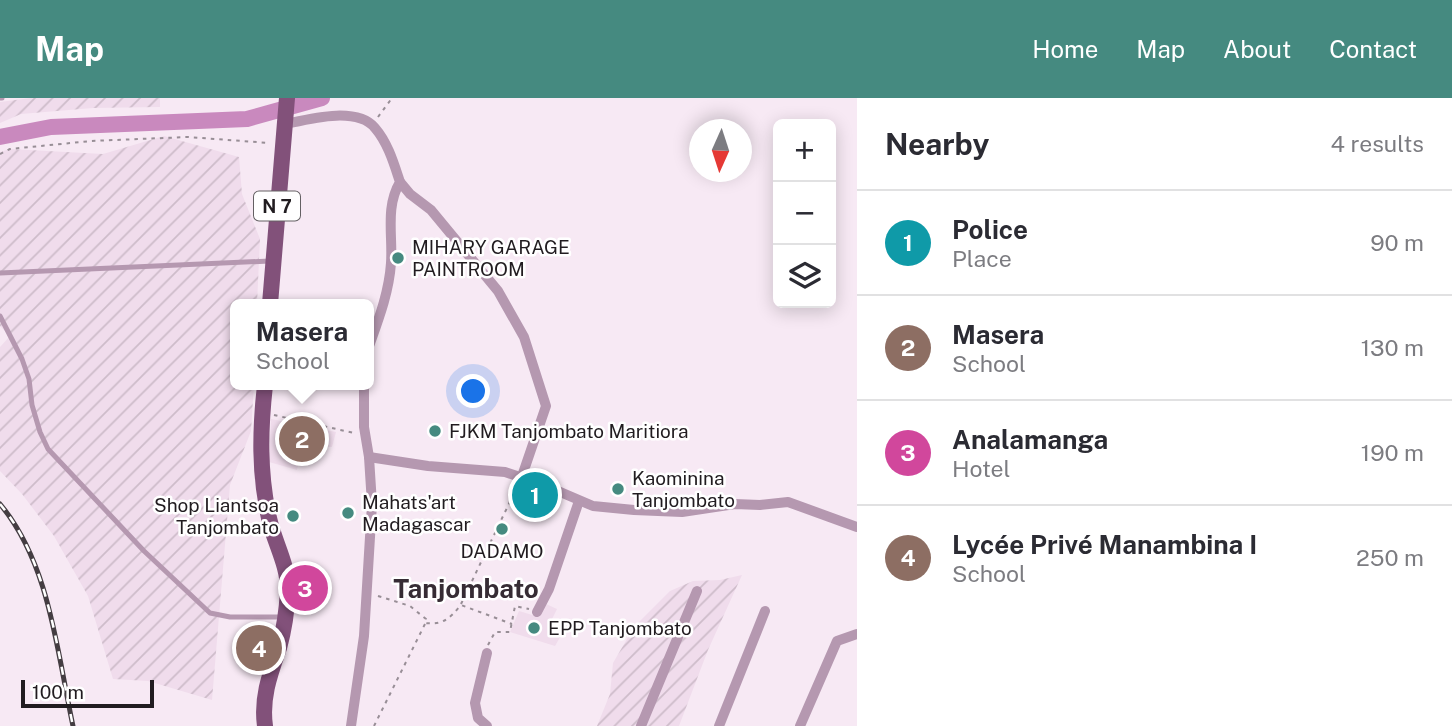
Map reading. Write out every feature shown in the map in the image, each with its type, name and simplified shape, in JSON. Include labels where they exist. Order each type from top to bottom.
[{"type":"main road","name":"N 7","points":[[270,299],[287,110]]},
{"type":"main road","points":[[264,390],[260,472],[269,521],[287,579],[280,645],[266,688],[265,726]]},
{"type":"street","points":[[287,110],[359,118],[373,125],[387,148],[401,182],[410,194],[431,210],[498,291],[524,337],[546,407],[522,479]]},
{"type":"street","points":[[374,333],[385,299],[391,264],[390,217],[396,190],[401,182]]},
{"type":"street","points":[[351,726],[364,636],[372,504],[365,435],[364,390]]},
{"type":"street","points":[[369,457],[428,466],[505,472],[593,506],[682,512],[735,504],[788,502],[857,527]]},
{"type":"street","points":[[537,612],[549,589],[579,501]]},
{"type":"street","points":[[641,726],[697,592]]},
{"type":"street","points":[[719,726],[765,611]]},
{"type":"street","points":[[800,726],[837,641],[857,634]]},
{"type":"street","points":[[486,653],[475,703],[478,718],[487,726]]},
{"type":"lane","points":[[0,273],[272,261]]},
{"type":"lane","points":[[0,316],[22,359],[29,379],[32,405],[48,449],[144,551],[210,613],[230,617],[285,617]]},
{"type":"path","points":[[373,125],[392,98]]},
{"type":"path","points":[[0,154],[10,149],[91,141],[188,137],[282,144]]},
{"type":"path","points":[[262,413],[365,435]]},
{"type":"path","points":[[425,623],[437,624],[450,619],[461,605],[522,479]]},
{"type":"path","points":[[366,594],[410,606],[426,619],[374,726]]},
{"type":"path","points":[[461,605],[512,624]]},
{"type":"path","points":[[486,653],[495,632],[510,632],[515,606],[537,612]]},
{"type":"shaded area","points":[[31,98],[160,98],[160,107],[93,108],[21,114],[0,123],[0,102]]},
{"type":"shaded area","points":[[164,136],[239,157],[242,194],[260,239],[257,299],[230,299],[230,390],[254,390],[251,431],[230,485],[212,700],[148,681],[113,679],[88,596],[54,536],[22,494],[0,471],[0,347],[10,336],[0,326],[0,152],[10,149],[103,154]]},
{"type":"shaded area","points":[[271,419],[336,432],[332,447],[302,447],[297,470],[269,462]]},
{"type":"shaded area","points":[[742,575],[708,650],[679,726],[597,726],[610,694],[613,663],[634,627],[670,591],[693,581],[720,580]]},
{"type":"shaded area","name":"EPP Tanjombato","points":[[546,604],[557,609],[549,625],[563,632],[555,646],[510,632],[519,611],[539,617]]},
{"type":"waterway","points":[[0,137],[51,127],[247,119],[322,98]]},
{"type":"railway","points":[[0,504],[17,528],[41,581],[56,639],[73,726]]},
{"type":"place","name":"MIHARY GARAGE PAINTROOM","points":[[398,258]]},
{"type":"place","name":"FJKM Tanjombato Maritiora","points":[[435,431]]},
{"type":"place","name":"Masera","points":[[302,439]]},
{"type":"place","name":"Kaominina Tanjombato","points":[[618,489]]},
{"type":"place","name":"Police","points":[[535,495]]},
{"type":"place","name":"Mahats'art Madagascar","points":[[348,513]]},
{"type":"place","name":"Shop Liantsoa Tanjombato","points":[[293,516]]},
{"type":"place","name":"DADAMO","points":[[502,529]]},
{"type":"place","name":"Analamanga","points":[[305,588]]},
{"type":"place","name":"EPP Tanjombato","points":[[534,628]]},
{"type":"place","name":"Lycée Privé Manambina I","points":[[259,648]]},
{"type":"district","name":"Tanjombato","points":[[466,588]]}]
